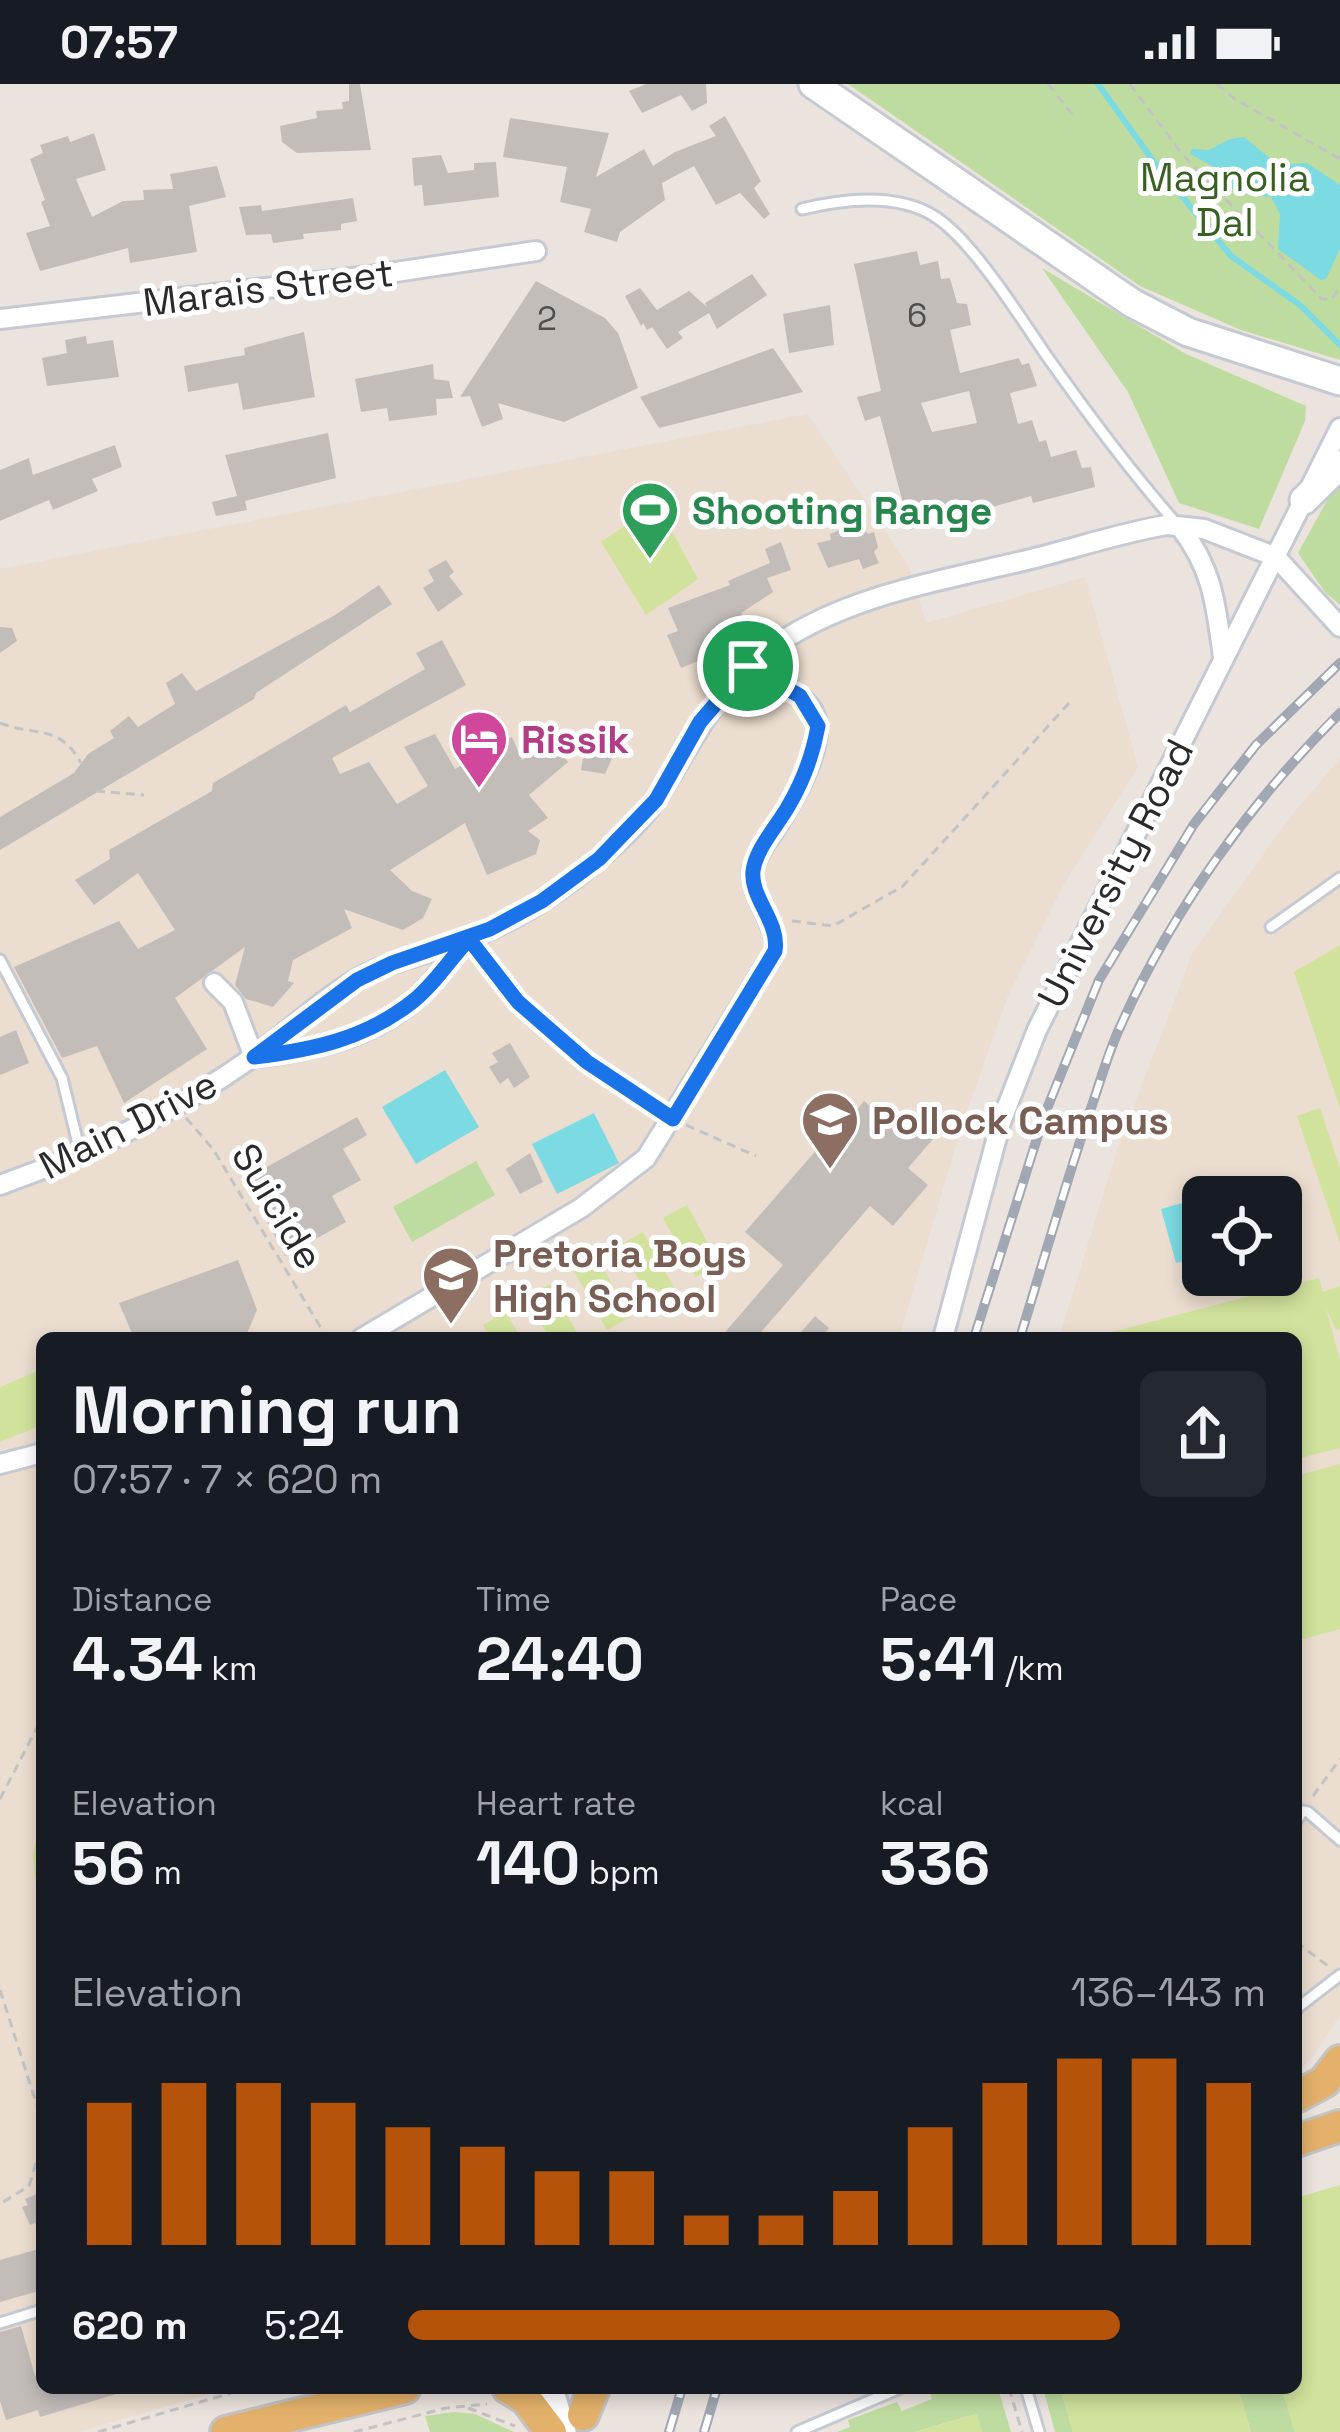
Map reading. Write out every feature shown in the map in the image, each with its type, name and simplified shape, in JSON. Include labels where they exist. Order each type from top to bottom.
[{"type":"main road","points":[[813,84],[1132,303],[1189,332],[1340,381]]},
{"type":"main road","points":[[1304,500],[1340,465]]},
{"type":"main road","points":[[1302,2139],[1340,2126]]},
{"type":"main road","points":[[226,2432],[381,2394]]},
{"type":"main road","points":[[498,2396],[526,2398],[551,2432]]},
{"type":"street","name":"Marais Street","points":[[0,319],[369,276],[536,251]]},
{"type":"street","name":"University Road","points":[[945,1332],[1015,1083],[1046,1012],[1340,428]]},
{"type":"street","points":[[1180,527],[1204,530],[1276,557],[1340,627]]},
{"type":"street","points":[[1180,527],[1204,560],[1223,657]]},
{"type":"street","name":"Main Drive","points":[[0,1185],[82,1156],[177,1108],[357,980],[392,963],[469,939],[542,901],[636,825],[656,800],[700,722],[748,666],[804,626],[916,588],[1151,528],[1180,527]]},
{"type":"street","points":[[372,1332],[581,1208],[652,1153],[775,951],[777,940],[754,883],[754,866],[792,801],[814,750],[818,726],[800,696],[748,666]]},
{"type":"street","name":"Main Drive","points":[[254,1057],[348,1040],[374,1028],[414,1000],[469,939]]},
{"type":"street","points":[[214,982],[232,1002],[254,1057]]},
{"type":"street","points":[[0,1464],[36,1455]]},
{"type":"lane","points":[[802,208],[862,200],[906,205],[936,217],[1000,291],[1087,413],[1180,527]]},
{"type":"lane","points":[[1271,927],[1340,878]]},
{"type":"lane","points":[[0,960],[62,1078],[82,1156]]},
{"type":"lane","points":[[1302,1815],[1309,1812],[1340,1840]]},
{"type":"lane","points":[[1302,2004],[1340,1975]]},
{"type":"lane","points":[[0,2323],[36,2312]]},
{"type":"lane","points":[[797,2432],[886,2394]]},
{"type":"lane","points":[[1028,2394],[1039,2432]]},
{"type":"path","points":[[1048,84],[1073,115]]},
{"type":"path","points":[[1130,84],[1182,154],[1322,299],[1332,299],[1340,286]]},
{"type":"path","points":[[1217,84],[1340,159]]},
{"type":"path","points":[[767,913],[832,926],[903,886],[1070,701]]},
{"type":"path","points":[[0,723],[20,731],[45,729],[72,746],[81,763]]},
{"type":"path","points":[[97,790],[144,795]]},
{"type":"path","points":[[469,939],[518,1002],[587,1062],[673,1119],[756,1156]]},
{"type":"path","name":"Suicide","points":[[177,1108],[213,1149],[323,1332]]},
{"type":"path","points":[[0,1799],[36,1730]]},
{"type":"path","points":[[1302,1812],[1340,1759]]},
{"type":"path","points":[[1302,1946],[1340,1975]]},
{"type":"path","points":[[0,1990],[36,2102]]},
{"type":"path","points":[[0,2204],[29,2186],[36,2163]]},
{"type":"path","points":[[98,2432],[228,2394]]},
{"type":"path","points":[[1011,2394],[1022,2432]]},
{"type":"path","points":[[354,2432],[466,2408],[498,2396]]},
{"type":"path","points":[[466,2408],[527,2432]]},
{"type":"shaded area","name":"Pretoria Boys High School","points":[[808,414],[909,567],[926,623],[1085,577],[1138,767],[1064,884],[1008,996],[962,1125],[901,1332],[36,1332],[36,2394],[210,2394],[77,2432],[0,2432],[0,569]]},
{"type":"shaded area","points":[[1340,759],[1340,2015],[1302,2067],[1302,1332],[1061,1332],[1117,1150],[1193,952],[1291,816]]},
{"type":"green space","name":"Magnolia Dal","points":[[848,84],[1340,84],[1340,360],[1241,330],[1140,286]]},
{"type":"green space","points":[[1042,268],[1186,354],[1306,406],[1305,421],[1259,529],[1179,503],[1128,392]]},
{"type":"green space","points":[[1340,477],[1340,605],[1298,553]]},
{"type":"green space","name":"Shooting Range","points":[[657,504],[698,579],[646,615],[601,542]]},
{"type":"green space","points":[[1340,945],[1340,1108],[1294,972]]},
{"type":"green space","points":[[1320,1108],[1340,1168],[1340,1243],[1297,1116]]},
{"type":"green space","points":[[476,1161],[495,1195],[412,1242],[393,1207]]},
{"type":"green space","points":[[687,1205],[719,1264],[696,1277],[663,1218]]},
{"type":"green space","points":[[643,1232],[676,1291],[652,1304],[620,1245]]},
{"type":"green space","points":[[598,1258],[630,1317],[607,1330],[574,1271]]},
{"type":"green space","points":[[1319,1278],[1323,1292],[1340,1286],[1340,1329],[1336,1330],[1326,1308],[1340,1361],[1340,1448],[1302,1458],[1302,1332],[1112,1332],[1250,1296],[1302,1296],[1302,1282]]},
{"type":"green space","points":[[550,1284],[577,1332],[546,1332],[527,1297]]},
{"type":"green space","points":[[506,1312],[518,1332],[487,1332],[483,1325]]},
{"type":"green space","points":[[36,1372],[36,1427],[0,1442],[0,1387]]},
{"type":"green space","points":[[1340,1464],[1340,1629],[1302,1639],[1302,1474]]},
{"type":"green space","points":[[1340,2185],[1340,2432],[1295,2432],[1284,2394],[1302,2394],[1302,2196]]},
{"type":"green space","points":[[931,2394],[1000,2394],[1011,2432],[982,2432],[976,2414],[914,2432],[837,2432],[850,2427],[848,2420],[897,2402],[902,2411],[932,2399]]},
{"type":"green space","points":[[1045,2394],[1062,2394],[1073,2432],[1055,2432]]},
{"type":"green space","points":[[1062,2394],[1240,2394],[1251,2432],[1073,2432]]},
{"type":"green space","points":[[1240,2394],[1284,2394],[1295,2432],[1251,2432]]},
{"type":"green space","points":[[475,2414],[514,2432],[430,2432],[425,2416]]},
{"type":"green space","points":[[977,2414],[982,2432],[914,2432]]},
{"type":"water","points":[[1244,137],[1278,165],[1307,163],[1340,185],[1340,249],[1326,279],[1278,249],[1280,214],[1271,197],[1235,192],[1221,171],[1190,154],[1192,149],[1209,150]]},
{"type":"water","points":[[445,1070],[479,1127],[416,1164],[382,1107]]},
{"type":"water","points":[[594,1113],[619,1163],[557,1194],[532,1144]]},
{"type":"water","points":[[1182,1203],[1182,1261],[1176,1263],[1161,1209]]},
{"type":"building","points":[[349,84],[360,84],[371,150],[297,153],[282,142],[280,126],[317,118],[316,111],[343,109],[342,102],[349,101]]},
{"type":"building","points":[[646,84],[706,84],[707,103],[692,111],[681,95],[642,113],[629,91]]},
{"type":"building","points":[[725,116],[761,181],[754,188],[770,214],[764,219],[740,193],[716,205],[694,166],[662,183],[665,200],[620,232],[617,242],[584,232],[591,209],[560,202],[567,167],[503,157],[510,118],[609,133],[596,177],[644,149],[653,166],[716,136],[709,126]]},
{"type":"building","points":[[94,133],[106,170],[76,179],[92,217],[123,201],[144,200],[143,190],[173,189],[170,174],[217,166],[226,197],[189,206],[197,252],[130,263],[128,248],[40,271],[26,233],[50,226],[30,159],[43,153],[40,145]]},
{"type":"building","points":[[441,155],[448,173],[474,170],[474,163],[496,162],[499,197],[424,206],[422,185],[414,186],[412,158]]},
{"type":"building","points":[[353,198],[357,221],[341,224],[341,230],[273,243],[271,234],[246,235],[239,207],[261,205],[262,211]]},
{"type":"building","points":[[917,251],[920,265],[938,261],[941,279],[950,278],[957,303],[967,304],[971,325],[950,330],[960,373],[1019,358],[1022,365],[1029,363],[1037,386],[1010,393],[1018,424],[1032,420],[1039,442],[1046,440],[1051,457],[1076,450],[1082,468],[1091,467],[1095,487],[1033,503],[1031,496],[910,530],[880,416],[865,421],[857,397],[881,391],[854,264]],"holes":[[[969,391],[977,423],[932,432],[921,403]]]},
{"type":"building","points":[[752,274],[767,295],[717,329],[709,313],[678,332],[683,338],[667,349],[652,327],[641,326],[625,296],[640,288],[657,310],[689,291],[707,307],[705,303]]},
{"type":"building","points":[[536,281],[605,318],[618,333],[638,388],[564,422],[498,403],[503,419],[482,427],[470,396],[460,397]]},
{"type":"building","points":[[830,305],[834,345],[789,353],[783,314]]},
{"type":"building","points":[[304,332],[315,397],[243,410],[238,383],[188,392],[184,366],[245,355],[244,348]]},
{"type":"building","points":[[86,336],[87,344],[113,340],[119,377],[47,386],[42,358],[67,353],[65,340]]},
{"type":"building","points":[[773,348],[803,392],[659,428],[640,397]]},
{"type":"building","points":[[433,364],[434,379],[449,381],[453,398],[436,399],[437,415],[389,421],[387,408],[361,412],[355,379]]},
{"type":"building","points":[[328,433],[336,478],[245,501],[247,510],[216,516],[212,502],[237,496],[225,455]]},
{"type":"building","points":[[115,445],[122,467],[92,479],[98,491],[53,510],[49,500],[0,521],[0,470],[29,458],[33,475]]},
{"type":"building","points":[[846,527],[850,533],[863,528],[868,534],[874,532],[879,563],[863,569],[859,559],[828,568],[817,543],[831,540],[830,534]]},
{"type":"building","points":[[781,542],[791,570],[767,578],[773,592],[741,613],[753,639],[681,668],[667,635],[678,631],[668,608],[730,585],[728,581],[770,563],[765,549]]},
{"type":"building","points":[[446,560],[454,572],[449,576],[463,594],[438,612],[423,588],[434,581],[428,570]]},
{"type":"building","points":[[379,585],[392,604],[256,693],[254,699],[0,850],[0,817],[74,773],[88,754],[114,738],[110,731],[129,716],[138,727],[175,704],[166,683],[182,673],[196,691],[335,615]]},
{"type":"building","points":[[0,627],[12,628],[17,641],[0,653]]},
{"type":"building","points":[[442,640],[466,685],[332,758],[340,774],[369,762],[397,804],[428,786],[404,747],[435,734],[455,769],[512,737],[522,760],[554,744],[568,762],[529,795],[548,818],[528,831],[540,840],[536,854],[487,875],[465,823],[390,870],[412,891],[432,899],[423,918],[403,930],[344,909],[352,928],[293,960],[288,981],[294,983],[273,1007],[246,999],[235,985],[245,947],[175,998],[207,1049],[124,1103],[97,1046],[62,1058],[14,967],[119,921],[138,949],[175,930],[138,873],[94,905],[75,880],[110,859],[109,850],[212,791],[213,783],[346,705],[350,712],[425,669],[416,653]]},
{"type":"building","points":[[585,748],[612,758],[605,774],[581,770]]},
{"type":"building","points":[[16,1030],[29,1063],[0,1075],[0,1037]]},
{"type":"building","points":[[510,1043],[530,1077],[514,1088],[508,1078],[500,1084],[489,1067],[498,1062],[492,1053]]},
{"type":"building","points":[[864,1101],[898,1130],[910,1117],[934,1138],[908,1168],[928,1185],[893,1226],[870,1206],[761,1332],[725,1332],[783,1265],[745,1232],[847,1115],[850,1118]]},
{"type":"building","points":[[357,1117],[367,1135],[343,1149],[361,1180],[332,1196],[346,1222],[285,1256],[245,1179]]},
{"type":"building","points":[[530,1153],[543,1182],[520,1194],[506,1169]]},
{"type":"building","points":[[238,1260],[257,1310],[248,1332],[131,1332],[119,1303]]},
{"type":"building","points":[[815,1316],[829,1328],[826,1332],[801,1332]]},
{"type":"building","points":[[36,2194],[36,2225],[30,2225],[22,2207],[28,2205],[25,2199]]},
{"type":"building","points":[[36,2250],[36,2292],[0,2302],[0,2260]]},
{"type":"building","points":[[21,2326],[36,2376],[36,2394],[116,2394],[40,2417],[38,2410],[6,2420],[0,2401],[0,2332]]},
{"type":"waterway","points":[[1098,84],[1231,256],[1300,305],[1340,345]]},
{"type":"railway","points":[[976,1332],[1044,1116],[1099,980],[1194,824],[1256,745],[1340,663]]},
{"type":"railway","points":[[1022,1332],[1104,1068],[1141,982],[1216,859],[1275,783],[1340,713]]},
{"type":"railway","points":[[669,2432],[680,2394]]},
{"type":"railway","points":[[704,2432],[715,2394]]},
{"type":"place","name":"Shooting Range","points":[[650,561]]},
{"type":"place","name":"Rissik","points":[[479,790]]},
{"type":"place","name":"Pollock Campus","points":[[830,1171]]},
{"type":"place","name":"Pretoria Boys High School","points":[[451,1326]]},
{"type":"route","points":[[748,666],[800,696],[818,726],[814,750],[792,801],[752,874],[777,940],[775,951],[673,1119],[587,1062],[518,1002],[469,939],[414,1000],[374,1028],[348,1040],[254,1057],[357,980],[490,929],[542,901],[599,859],[656,800],[700,722],[748,666]]}]
